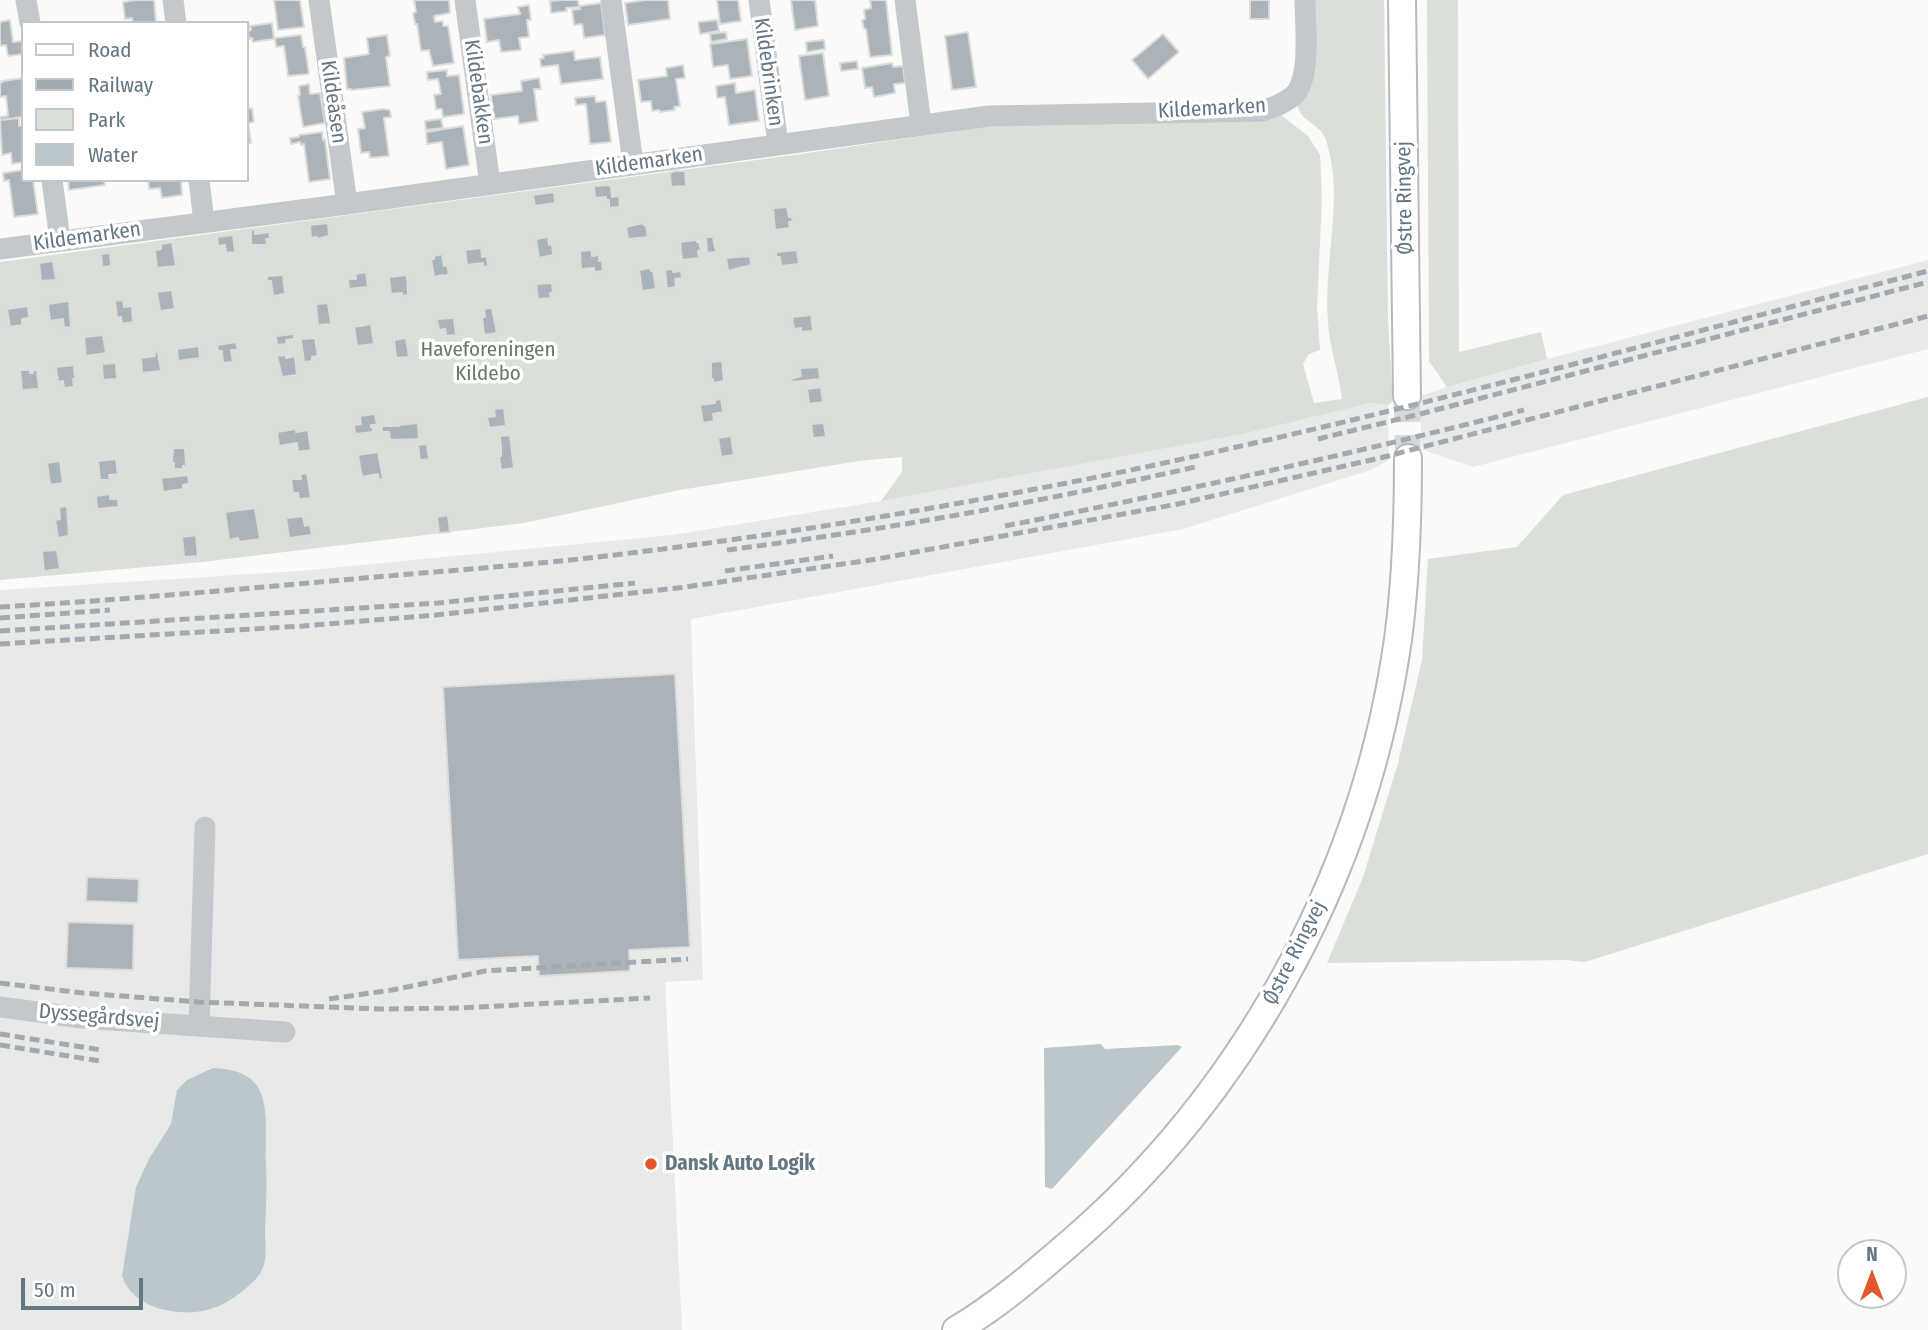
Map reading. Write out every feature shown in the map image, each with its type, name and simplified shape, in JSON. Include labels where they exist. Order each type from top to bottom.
[{"type":"main road","name":"Østre Ringvej","points":[[1402,0],[1407,396]]},
{"type":"main road","name":"Østre Ringvej","points":[[956,1330],[1027,1280],[1107,1211],[1178,1135],[1238,1055],[1298,954],[1344,851],[1378,740],[1395,659],[1405,571],[1408,458]]},
{"type":"street","points":[[26,0],[30,21]]},
{"type":"street","points":[[173,0],[176,21]]},
{"type":"street","name":"Kildeåsen","points":[[319,0],[347,204]]},
{"type":"street","name":"Kildebakken","points":[[466,0],[490,184]]},
{"type":"street","points":[[611,0],[633,164]]},
{"type":"street","name":"Kildebrinken","points":[[759,0],[778,144]]},
{"type":"street","points":[[905,0],[921,124]]},
{"type":"street","name":"Kildemarken","points":[[0,249],[989,116],[1262,111],[1280,104],[1296,93],[1304,73],[1305,0]]},
{"type":"street","points":[[52,182],[60,240]]},
{"type":"street","points":[[199,182],[204,222]]},
{"type":"street","points":[[199,1025],[205,827]]},
{"type":"street","name":"Dyssegårdsvej","points":[[0,1007],[82,1018],[285,1032]]},
{"type":"shaded area","points":[[1928,260],[1928,349],[1473,467],[1423,450],[1418,397],[1547,359]]},
{"type":"shaded area","points":[[1371,403],[1388,405],[1389,460],[1371,470],[1183,529],[691,619],[703,980],[665,982],[682,1330],[0,1330],[0,590],[299,571],[672,535],[881,501],[1243,434]]},
{"type":"green space","name":"Haveforeningen Kildebo","points":[[1313,0],[1384,0],[1388,321],[1393,402],[1388,405],[1371,403],[1243,434],[881,501],[902,472],[902,457],[859,461],[680,490],[524,523],[202,562],[0,580],[0,262],[990,126],[1281,115],[1308,136],[1320,155],[1322,198],[1317,307],[1320,350],[1309,354],[1303,364],[1314,403],[1342,399],[1330,340],[1327,301],[1334,199],[1331,160],[1323,134],[1300,113],[1297,102]]},
{"type":"green space","points":[[1427,0],[1458,0],[1459,352],[1541,332],[1547,359],[1447,387],[1429,361]]},
{"type":"green space","points":[[1928,397],[1928,854],[1585,962],[1327,963],[1363,877],[1398,763],[1422,660],[1428,559],[1517,547],[1563,495]]},
{"type":"water","points":[[1101,1044],[1105,1049],[1178,1045],[1182,1047],[1052,1189],[1045,1187],[1044,1048]]},
{"type":"water","points":[[213,1068],[245,1075],[255,1083],[262,1096],[266,1125],[265,1260],[256,1278],[220,1306],[192,1312],[171,1311],[155,1307],[135,1296],[122,1276],[136,1187],[149,1159],[171,1124],[177,1090],[187,1080]]},
{"type":"building","points":[[154,0],[156,21],[125,19],[123,2]]},
{"type":"building","points":[[274,0],[300,0],[304,27],[278,30]]},
{"type":"building","points":[[414,0],[449,0],[450,13],[434,16],[435,22],[443,21],[443,26],[448,26],[454,63],[433,66],[429,50],[421,51],[413,13],[416,12]]},
{"type":"building","points":[[578,0],[579,7],[551,13],[550,1]]},
{"type":"building","points":[[668,0],[670,19],[628,25],[625,3]]},
{"type":"building","points":[[717,0],[738,0],[741,21],[720,24]]},
{"type":"building","points":[[791,0],[815,0],[818,26],[795,30]]},
{"type":"building","points":[[870,0],[886,0],[892,55],[870,57],[862,20],[865,19],[864,10],[871,8]]},
{"type":"building","points":[[1250,0],[1269,0],[1269,19],[1250,19]]},
{"type":"building","points":[[601,3],[605,35],[584,38],[582,24],[574,25],[572,10],[580,9],[579,6]]},
{"type":"building","points":[[529,5],[529,37],[519,38],[521,50],[501,52],[499,40],[487,42],[484,19],[520,14],[518,7]]},
{"type":"building","points":[[10,20],[13,42],[21,41],[21,54],[8,56],[6,45],[0,46],[0,22]]},
{"type":"building","points":[[717,20],[719,31],[700,34],[698,22]]},
{"type":"building","points":[[272,23],[274,39],[253,42],[252,38],[249,39],[250,26]]},
{"type":"building","points":[[726,32],[727,39],[711,42],[710,34]]},
{"type":"building","points":[[968,32],[976,87],[952,90],[945,36]]},
{"type":"building","points":[[1163,34],[1179,52],[1148,79],[1132,60]]},
{"type":"building","points":[[301,35],[309,74],[288,76],[284,46],[276,47],[275,38]]},
{"type":"building","points":[[387,35],[390,56],[386,57],[390,86],[347,89],[344,58],[369,54],[367,38]]},
{"type":"building","points":[[747,39],[752,76],[730,79],[728,65],[713,67],[710,44]]},
{"type":"building","points":[[824,40],[825,49],[807,52],[806,42]]},
{"type":"building","points":[[574,51],[575,60],[600,57],[603,79],[561,84],[558,65],[541,67],[540,59],[544,58],[543,55]]},
{"type":"building","points":[[823,53],[829,96],[805,100],[799,56]]},
{"type":"building","points":[[857,61],[858,69],[841,71],[840,63]]},
{"type":"building","points":[[892,63],[893,67],[903,66],[905,83],[894,84],[895,93],[874,97],[872,87],[865,88],[862,68]]},
{"type":"building","points":[[683,65],[685,78],[676,79],[680,106],[674,107],[675,110],[660,112],[652,111],[651,101],[641,102],[638,80],[667,76],[666,68]]},
{"type":"building","points":[[447,70],[447,76],[459,75],[464,114],[443,117],[442,109],[436,109],[434,95],[441,94],[438,79],[428,80],[427,72]]},
{"type":"building","points":[[21,78],[21,117],[0,120],[0,117],[8,116],[6,96],[0,97],[0,83]]},
{"type":"building","points":[[539,78],[541,89],[534,89],[538,121],[519,124],[518,116],[494,119],[491,95],[522,91],[521,81]]},
{"type":"building","points":[[735,83],[736,93],[755,90],[759,121],[729,125],[725,97],[717,98],[716,86]]},
{"type":"building","points":[[309,84],[310,94],[320,93],[325,123],[303,127],[299,86]]},
{"type":"building","points":[[595,96],[596,102],[606,101],[611,142],[590,144],[586,104],[576,105],[575,98]]},
{"type":"building","points":[[252,108],[254,122],[248,123],[248,109]]},
{"type":"building","points":[[390,110],[391,117],[384,118],[389,156],[370,158],[369,152],[361,153],[358,129],[365,128],[362,112]]},
{"type":"building","points":[[19,118],[21,162],[12,164],[11,153],[2,155],[0,120]]},
{"type":"building","points":[[441,119],[443,128],[426,130],[425,121]]},
{"type":"building","points":[[248,123],[251,143],[248,144]]},
{"type":"building","points":[[463,126],[469,165],[446,169],[442,142],[427,144],[426,132]]},
{"type":"building","points":[[322,132],[330,179],[309,182],[304,144],[291,144],[290,138]]},
{"type":"building","points":[[21,170],[21,182],[33,182],[38,214],[14,217],[9,180],[4,181],[3,173]]},
{"type":"building","points":[[685,171],[686,186],[671,187],[670,173]]},
{"type":"building","points":[[68,182],[104,182],[105,185],[69,190]]},
{"type":"building","points":[[148,182],[181,182],[182,195],[162,198],[160,188],[149,189]]},
{"type":"building","points":[[611,185],[612,197],[619,196],[620,207],[609,208],[609,200],[606,200],[606,197],[595,198],[594,186]]},
{"type":"building","points":[[554,192],[555,203],[535,206],[533,195]]},
{"type":"building","points":[[787,207],[789,217],[792,217],[793,221],[789,222],[790,228],[775,230],[773,208]]},
{"type":"building","points":[[328,223],[329,236],[311,238],[310,225]]},
{"type":"building","points":[[643,223],[646,225],[648,237],[628,239],[626,227]]},
{"type":"building","points":[[251,230],[255,230],[255,234],[269,232],[267,245],[251,245]]},
{"type":"building","points":[[233,235],[235,252],[226,253],[225,245],[218,246],[217,237]]},
{"type":"building","points":[[548,237],[553,255],[539,258],[536,239]]},
{"type":"building","points":[[706,237],[713,237],[716,252],[707,253]]},
{"type":"building","points":[[697,240],[701,251],[698,251],[699,258],[682,260],[680,242]]},
{"type":"building","points":[[172,242],[176,266],[157,268],[155,250],[161,249],[161,244]]},
{"type":"building","points":[[481,248],[482,257],[487,256],[488,266],[483,267],[483,263],[467,265],[465,250]]},
{"type":"building","points":[[592,250],[592,256],[599,255],[603,271],[594,272],[594,268],[581,269],[580,251]]},
{"type":"building","points":[[797,250],[799,264],[781,266],[776,252]]},
{"type":"building","points":[[110,253],[111,266],[102,267],[101,254]]},
{"type":"building","points":[[442,254],[449,274],[434,277],[431,259]]},
{"type":"building","points":[[750,256],[751,265],[728,271],[726,258]]},
{"type":"building","points":[[53,261],[56,280],[41,281],[39,263]]},
{"type":"building","points":[[673,269],[673,272],[681,271],[682,278],[675,279],[676,287],[667,289],[665,270]]},
{"type":"building","points":[[639,270],[653,270],[656,289],[642,291]]},
{"type":"building","points":[[366,272],[368,287],[349,289],[348,279],[356,279],[355,274]]},
{"type":"building","points":[[283,275],[285,294],[273,296],[271,281],[267,281],[267,276]]},
{"type":"building","points":[[407,275],[408,295],[391,294],[389,277]]},
{"type":"building","points":[[552,283],[551,298],[538,299],[536,284]]},
{"type":"building","points":[[172,290],[175,309],[160,311],[157,292]]},
{"type":"building","points":[[123,300],[124,307],[132,306],[133,322],[122,324],[121,317],[117,318],[115,301]]},
{"type":"building","points":[[69,301],[71,327],[64,328],[63,319],[50,321],[48,304]]},
{"type":"building","points":[[328,303],[331,324],[318,325],[316,304]]},
{"type":"building","points":[[28,306],[29,318],[22,319],[22,325],[10,327],[7,309]]},
{"type":"building","points":[[492,308],[497,333],[484,335],[484,309]]},
{"type":"building","points":[[811,315],[813,331],[801,332],[801,328],[794,329],[792,317]]},
{"type":"building","points":[[454,318],[456,335],[446,336],[445,329],[439,330],[437,319]]},
{"type":"building","points":[[371,324],[374,344],[357,346],[354,327]]},
{"type":"building","points":[[294,334],[294,339],[286,340],[287,344],[277,345],[276,336]]},
{"type":"building","points":[[103,335],[106,353],[86,356],[84,337]]},
{"type":"building","points":[[315,338],[318,356],[312,357],[312,361],[304,362],[301,339]]},
{"type":"building","points":[[406,338],[409,357],[396,358],[394,340]]},
{"type":"building","points":[[236,342],[238,350],[231,350],[233,362],[223,363],[222,351],[218,351],[217,345]]},
{"type":"building","points":[[199,346],[200,358],[178,361],[177,349]]},
{"type":"building","points":[[154,352],[158,352],[161,371],[142,373],[141,358],[155,356]]},
{"type":"building","points":[[286,355],[286,358],[295,356],[297,375],[282,377],[277,356]]},
{"type":"building","points":[[722,361],[724,381],[713,383],[711,362]]},
{"type":"building","points":[[116,363],[117,379],[103,380],[102,364]]},
{"type":"building","points":[[74,365],[74,387],[64,388],[63,381],[58,382],[56,367]]},
{"type":"building","points":[[819,367],[820,379],[792,382],[791,379],[801,376],[800,368]]},
{"type":"building","points":[[20,370],[30,370],[30,373],[33,373],[33,370],[37,370],[39,389],[22,390]]},
{"type":"building","points":[[821,387],[823,402],[809,404],[807,389]]},
{"type":"building","points":[[721,399],[723,412],[713,414],[714,421],[703,423],[700,405],[715,403],[715,400]]},
{"type":"building","points":[[504,408],[506,426],[489,428],[487,417],[495,416],[494,409]]},
{"type":"building","points":[[375,414],[377,425],[371,425],[373,432],[355,434],[354,425],[361,424],[360,416]]},
{"type":"building","points":[[418,423],[419,439],[390,440],[389,432],[382,432],[382,426]]},
{"type":"building","points":[[824,423],[826,437],[813,438],[811,424]]},
{"type":"building","points":[[296,429],[296,432],[308,430],[311,450],[298,452],[297,443],[279,446],[277,432]]},
{"type":"building","points":[[510,435],[514,468],[501,470],[500,436]]},
{"type":"building","points":[[731,436],[734,455],[721,457],[718,438]]},
{"type":"building","points":[[427,444],[429,459],[420,460],[418,445]]},
{"type":"building","points":[[173,448],[185,448],[186,466],[183,466],[183,469],[174,469]]},
{"type":"building","points":[[378,452],[383,479],[379,480],[378,474],[362,477],[358,455]]},
{"type":"building","points":[[116,459],[118,474],[109,475],[110,480],[100,480],[98,461]]},
{"type":"building","points":[[60,461],[63,483],[50,485],[47,463]]},
{"type":"building","points":[[307,473],[311,498],[299,499],[298,493],[293,493],[291,479],[301,479],[300,474]]},
{"type":"building","points":[[188,475],[189,484],[183,485],[183,489],[163,492],[161,478]]},
{"type":"building","points":[[110,494],[110,499],[118,499],[119,507],[97,509],[96,496]]},
{"type":"building","points":[[67,506],[69,536],[58,538],[55,520],[60,519],[59,507]]},
{"type":"building","points":[[255,508],[260,539],[239,542],[238,538],[229,540],[225,512]]},
{"type":"building","points":[[448,515],[450,532],[439,533],[437,517]]},
{"type":"building","points":[[303,516],[305,526],[310,525],[312,535],[289,538],[286,518]]},
{"type":"building","points":[[196,535],[198,556],[184,557],[182,537]]},
{"type":"building","points":[[57,550],[60,569],[44,571],[42,551]]},
{"type":"building","points":[[675,674],[690,947],[629,950],[630,971],[539,976],[538,956],[458,960],[443,687]]},
{"type":"building","points":[[87,877],[139,879],[138,903],[86,901]]},
{"type":"building","points":[[68,922],[134,924],[133,970],[66,968]]},
{"type":"tunnel","points":[[1407,396],[1408,458]]},
{"type":"railway","points":[[0,607],[570,560],[757,536],[943,506],[1176,461],[1284,436],[1928,271]]},
{"type":"railway","points":[[1318,439],[1928,282]]},
{"type":"railway","points":[[0,644],[303,626],[436,615],[686,587],[877,559],[1178,504],[1384,457],[1928,316]]},
{"type":"railway","points":[[1005,526],[1265,472],[1524,410]]},
{"type":"railway","points":[[727,550],[962,514],[1195,467]]},
{"type":"railway","points":[[725,571],[833,556]]},
{"type":"railway","points":[[0,631],[438,603],[635,583]]},
{"type":"railway","points":[[0,618],[110,610]]},
{"type":"railway","points":[[329,999],[392,990],[485,971],[688,959]]},
{"type":"railway","points":[[0,983],[199,1002],[380,1009],[459,1008],[650,998]]},
{"type":"railway","points":[[0,1034],[101,1050]]},
{"type":"railway","points":[[0,1045],[100,1061]]},
{"type":"place","name":"Dansk Auto Logik","points":[[651,1164]]}]
